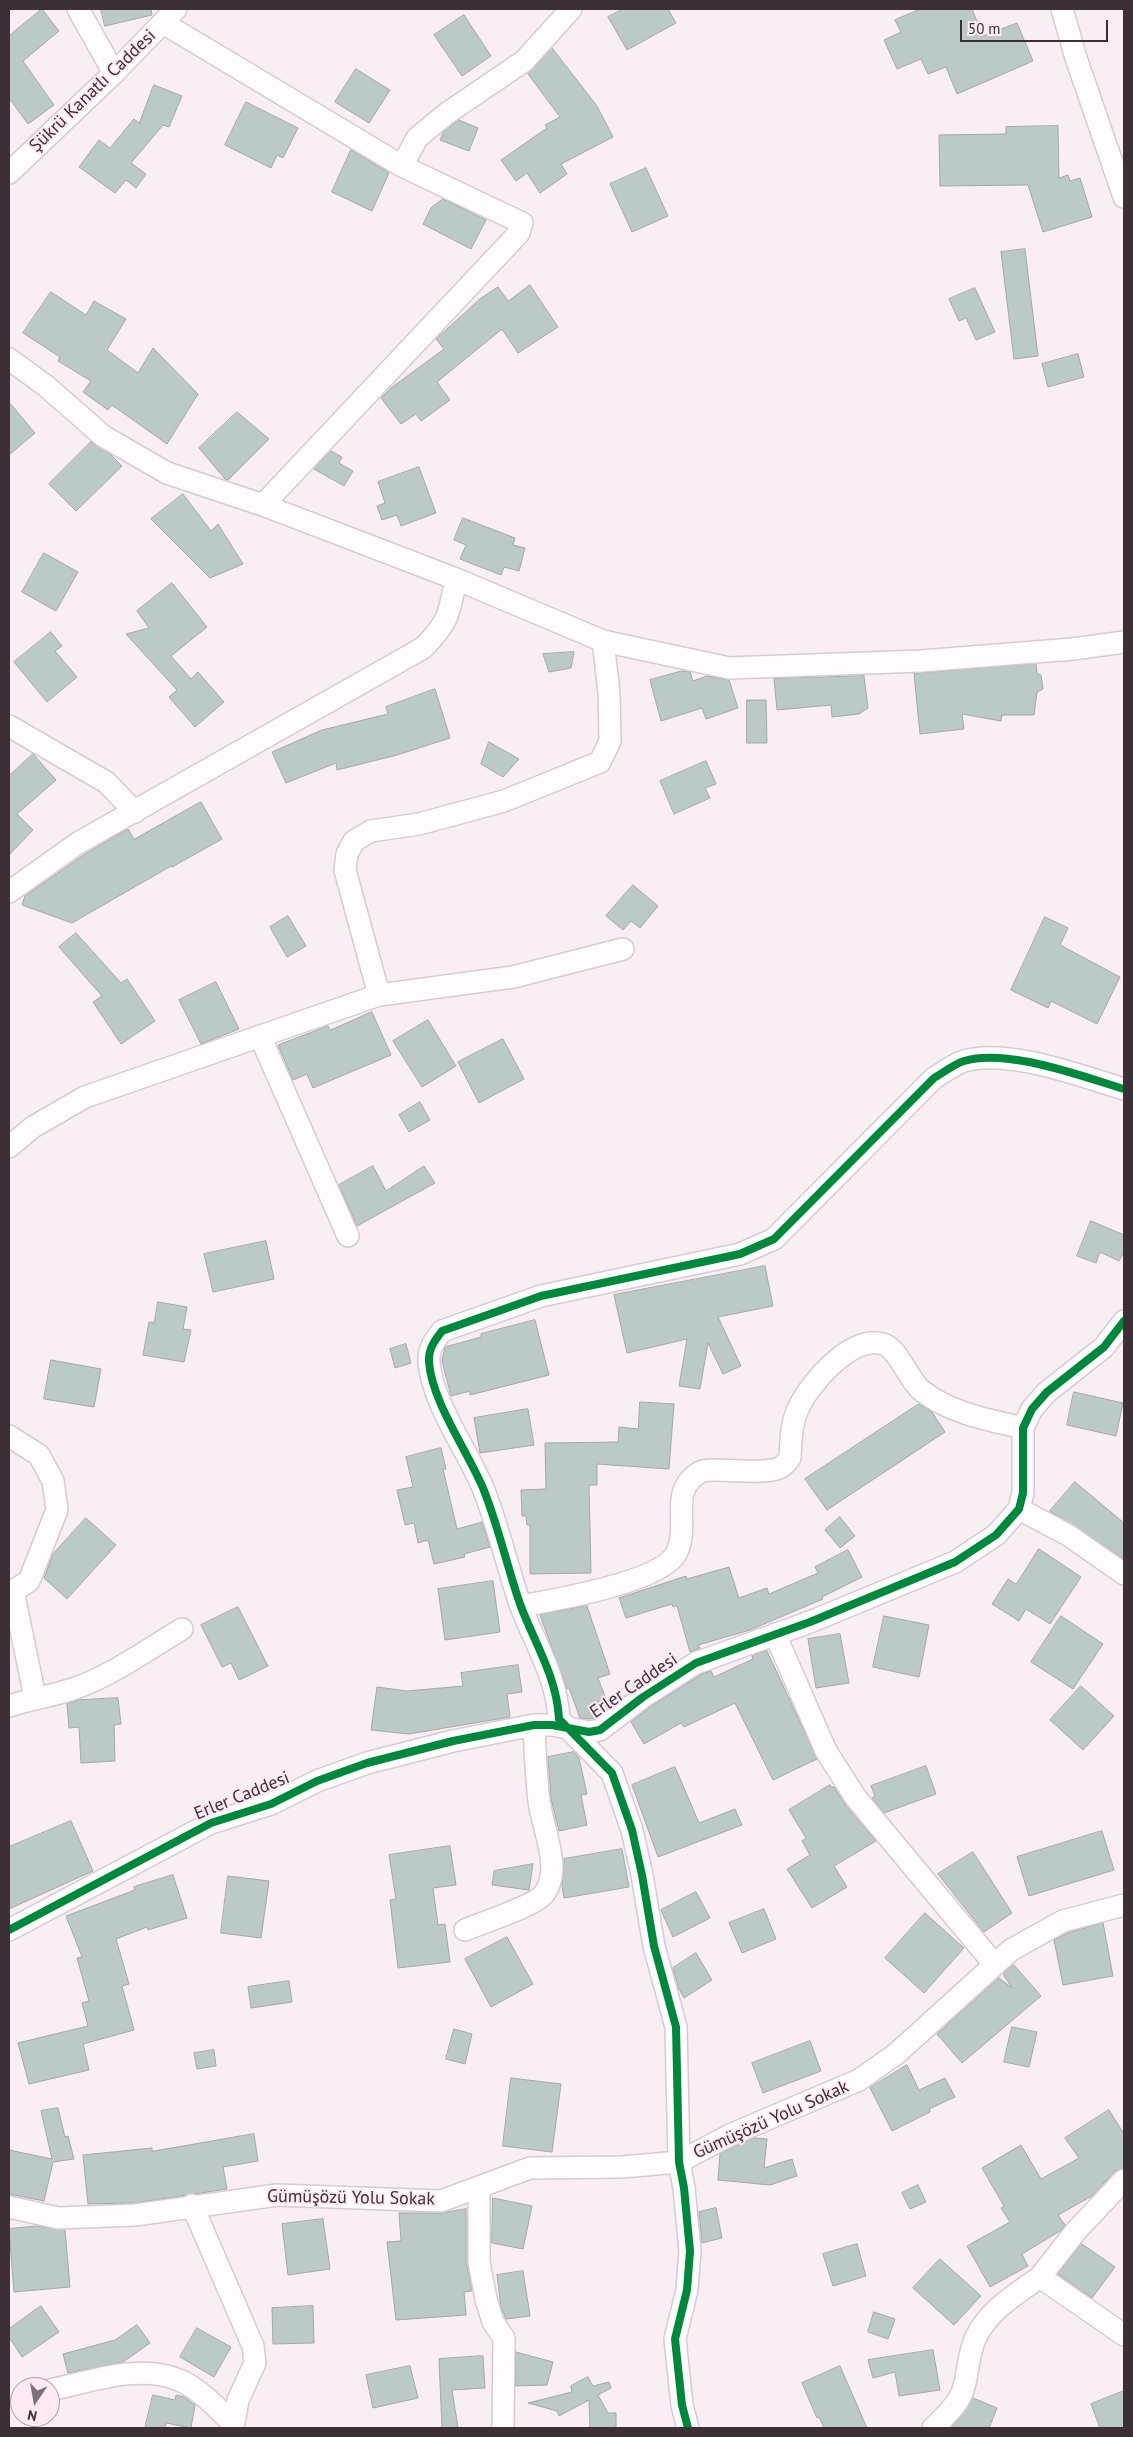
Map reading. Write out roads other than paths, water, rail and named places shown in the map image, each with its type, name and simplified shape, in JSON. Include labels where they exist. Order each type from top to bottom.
[{"type":"street","points":[[78,9],[114,73]]},
{"type":"street","points":[[402,166],[417,138],[446,114],[524,61],[571,9]]},
{"type":"street","points":[[1062,9],[1076,58],[1124,197]]},
{"type":"street","points":[[170,16],[402,166],[522,223],[519,233],[263,505]]},
{"type":"street","name":"Şükrü Kanatlı Caddesi","points":[[9,173],[114,73],[170,16]]},
{"type":"street","points":[[9,359],[46,386],[103,436],[159,469],[263,505],[456,579],[603,641],[729,668],[921,661],[1073,649],[1124,642]]},
{"type":"street","points":[[9,892],[78,843],[423,648],[440,631],[449,616],[456,579]]},
{"type":"street","points":[[379,996],[345,870],[347,854],[354,842],[371,831],[419,824],[504,801],[600,762],[610,741],[609,692],[603,641]]},
{"type":"street","points":[[9,726],[106,782],[134,812]]},
{"type":"street","points":[[9,1147],[32,1127],[85,1097],[379,996],[513,977],[622,948]]},
{"type":"street","points":[[260,1036],[348,1236]]},
{"type":"street","points":[[688,2428],[682,2405],[675,2339],[687,2290],[690,2251],[684,2188],[679,2162],[676,2027],[654,1946],[642,1874],[632,1830],[612,1773],[559,1719],[558,1700],[553,1684],[521,1606],[483,1488],[438,1396],[429,1360],[432,1343],[442,1331],[541,1296],[740,1254],[774,1239],[934,1078],[963,1061],[996,1056],[1080,1075],[1124,1089]]},
{"type":"street","points":[[1124,1321],[1104,1347],[1046,1392],[1032,1410],[1023,1428],[1023,1493],[1019,1509],[1068,1535],[1124,1574]]},
{"type":"street","points":[[521,1606],[587,1594],[622,1583],[665,1565],[676,1553],[682,1534],[681,1494],[686,1483],[702,1471],[770,1471],[782,1468],[790,1458],[791,1440],[797,1410],[808,1391],[824,1371],[841,1356],[866,1343],[883,1344],[894,1351],[920,1389],[946,1405],[980,1418],[1023,1428]]},
{"type":"street","points":[[9,1436],[39,1455],[53,1480],[57,1510],[29,1581],[11,1591],[35,1697]]},
{"type":"street","name":"Erler Caddesi","points":[[9,1930],[211,1824],[271,1804],[317,1781],[367,1763],[453,1740],[534,1725],[589,1732],[600,1730],[651,1692],[696,1663],[775,1634],[955,1562],[996,1535],[1019,1509]]},
{"type":"street","points":[[9,1706],[35,1697],[80,1686],[110,1672],[182,1630]]},
{"type":"street","points":[[775,1634],[826,1751],[856,1798],[994,1964]]},
{"type":"street","points":[[465,1930],[531,1905],[544,1893],[551,1878],[550,1855],[539,1802],[534,1725]]},
{"type":"street","name":"Gümüşözü Yolu Sokak","points":[[9,2207],[58,2218],[135,2215],[192,2205],[278,2195],[441,2201],[479,2189],[530,2168],[622,2167],[679,2162],[730,2135],[859,2080],[896,2054],[1011,1950],[1063,1921],[1124,1905]]},
{"type":"street","points":[[932,2428],[953,2409],[962,2394],[970,2350],[988,2317],[1040,2277],[1076,2231],[1124,2180]]},
{"type":"street","points":[[479,2189],[479,2262],[486,2299],[493,2322],[504,2338],[503,2428]]},
{"type":"street","points":[[192,2205],[253,2346],[255,2362],[238,2400],[233,2426]]},
{"type":"street","points":[[1040,2277],[1124,2334]]},
{"type":"street","points":[[60,2388],[130,2374],[157,2374],[179,2380],[208,2400],[233,2426]]}]
